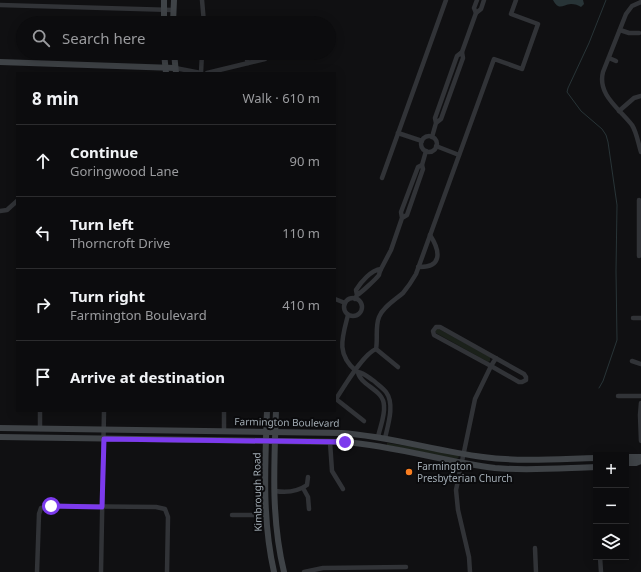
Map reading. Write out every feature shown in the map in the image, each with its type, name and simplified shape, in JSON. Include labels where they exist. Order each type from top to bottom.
[{"type":"main road","points":[[163,16],[164,0]]},
{"type":"main road","points":[[173,16],[174,0]]},
{"type":"main road","points":[[165,60],[166,70]]},
{"type":"main road","points":[[0,62],[176,71],[175,60]]},
{"type":"main road","name":"Kimbrough Road","points":[[267,412],[265,515],[270,555],[274,572]]},
{"type":"main road","name":"Kimbrough Road","points":[[276,412],[275,516],[279,553],[284,572]]},
{"type":"main road","name":"Farmington Boulevard","points":[[0,428],[341,433],[382,441],[461,462],[506,468],[593,467]]},
{"type":"main road","points":[[40,429],[40,438]]},
{"type":"main road","name":"Farmington Boulevard","points":[[0,437],[357,443],[382,441],[422,445],[463,453],[515,460],[593,458]]},
{"type":"main road","points":[[629,457],[641,457]]},
{"type":"main road","points":[[629,464],[641,461]]},
{"type":"main road","points":[[629,465],[641,466]]},
{"type":"street","points":[[70,0],[70,7]]},
{"type":"street","points":[[202,0],[203,16]]},
{"type":"street","points":[[382,178],[446,0]]},
{"type":"street","points":[[476,13],[474,8],[477,0]]},
{"type":"street","points":[[432,136],[436,122],[441,119],[463,58],[462,52],[476,13],[481,9],[484,0]]},
{"type":"street","points":[[376,349],[378,341],[377,322],[379,316],[382,311],[409,286],[418,268],[494,59],[522,69],[538,24],[511,14],[516,0]]},
{"type":"street","points":[[637,2],[628,11],[602,75],[603,87],[606,96],[634,129],[641,152]]},
{"type":"street","points":[[0,5],[173,10]]},
{"type":"street","points":[[620,30],[629,33],[639,33]]},
{"type":"street","points":[[609,58],[616,61]]},
{"type":"street","points":[[201,72],[202,60]]},
{"type":"street","points":[[211,72],[260,60]]},
{"type":"street","points":[[176,71],[188,72]]},
{"type":"street","points":[[619,111],[634,98],[641,96]]},
{"type":"street","points":[[398,133],[422,141]]},
{"type":"street","points":[[426,151],[422,147],[422,141],[426,137],[432,136]]},
{"type":"street","points":[[432,136],[436,141],[436,146]]},
{"type":"street","points":[[436,146],[459,155]]},
{"type":"street","points":[[426,151],[433,150],[436,146]]},
{"type":"street","points":[[381,269],[375,270],[361,282],[356,290],[356,297],[362,305],[361,311],[357,316],[348,315],[344,311],[345,303],[356,297],[361,293],[379,275],[391,250],[402,218],[407,215],[423,169],[422,165],[426,151]]},
{"type":"street","points":[[639,200],[639,256]]},
{"type":"street","points":[[0,211],[7,210],[16,202]]},
{"type":"street","points":[[418,268],[429,266],[437,261],[438,254],[430,235]]},
{"type":"street","points":[[361,282],[366,287]]},
{"type":"street","points":[[336,299],[345,303]]},
{"type":"street","points":[[348,315],[342,339],[342,348],[347,362],[356,371],[369,377],[386,392],[390,402],[390,414],[382,441]]},
{"type":"street","points":[[633,318],[641,318]]},
{"type":"street","points":[[440,327],[524,374],[526,380],[519,382],[491,366],[434,335],[433,329],[440,327]]},
{"type":"street","points":[[376,349],[398,367]]},
{"type":"street","points":[[364,421],[336,399],[371,350],[376,349]]},
{"type":"street","points":[[470,572],[469,557],[458,510],[456,490],[475,400],[496,358]]},
{"type":"street","points":[[632,361],[641,364]]},
{"type":"street","points":[[618,396],[641,396]]},
{"type":"street","points":[[641,403],[641,441]]},
{"type":"street","points":[[40,412],[40,429]]},
{"type":"street","points":[[101,572],[104,412]]},
{"type":"street","points":[[224,412],[224,431]]},
{"type":"street","points":[[330,442],[332,470],[343,489]]},
{"type":"street","points":[[275,491],[293,492],[303,488],[307,485],[308,477]]},
{"type":"street","points":[[303,488],[308,497],[309,509]]},
{"type":"street","points":[[37,572],[38,521],[41,508],[51,506],[156,507],[165,509],[168,517],[166,572]]},
{"type":"street","points":[[232,515],[265,515]]},
{"type":"street","points":[[535,548],[536,572]]},
{"type":"street","points":[[600,560],[601,572]]},
{"type":"street","points":[[304,572],[323,568],[406,567]]},
{"type":"shaded area","points":[[553,0],[583,0],[584,4],[581,7],[571,4],[559,6]]},
{"type":"shaded area","points":[[436,329],[439,329],[490,357],[490,361],[488,362],[436,333]]},
{"type":"shaded area","points":[[387,443],[423,448],[458,455],[459,457],[456,459],[387,445]]},
{"type":"waterway","points":[[599,388],[603,381],[617,340],[617,205],[606,135],[602,129],[581,111],[567,92],[606,0]]},
{"type":"place","name":"Farmington Presbyterian Church","points":[[409,472]]},
{"type":"route","points":[[51,506],[102,507],[104,439],[345,442]]}]
